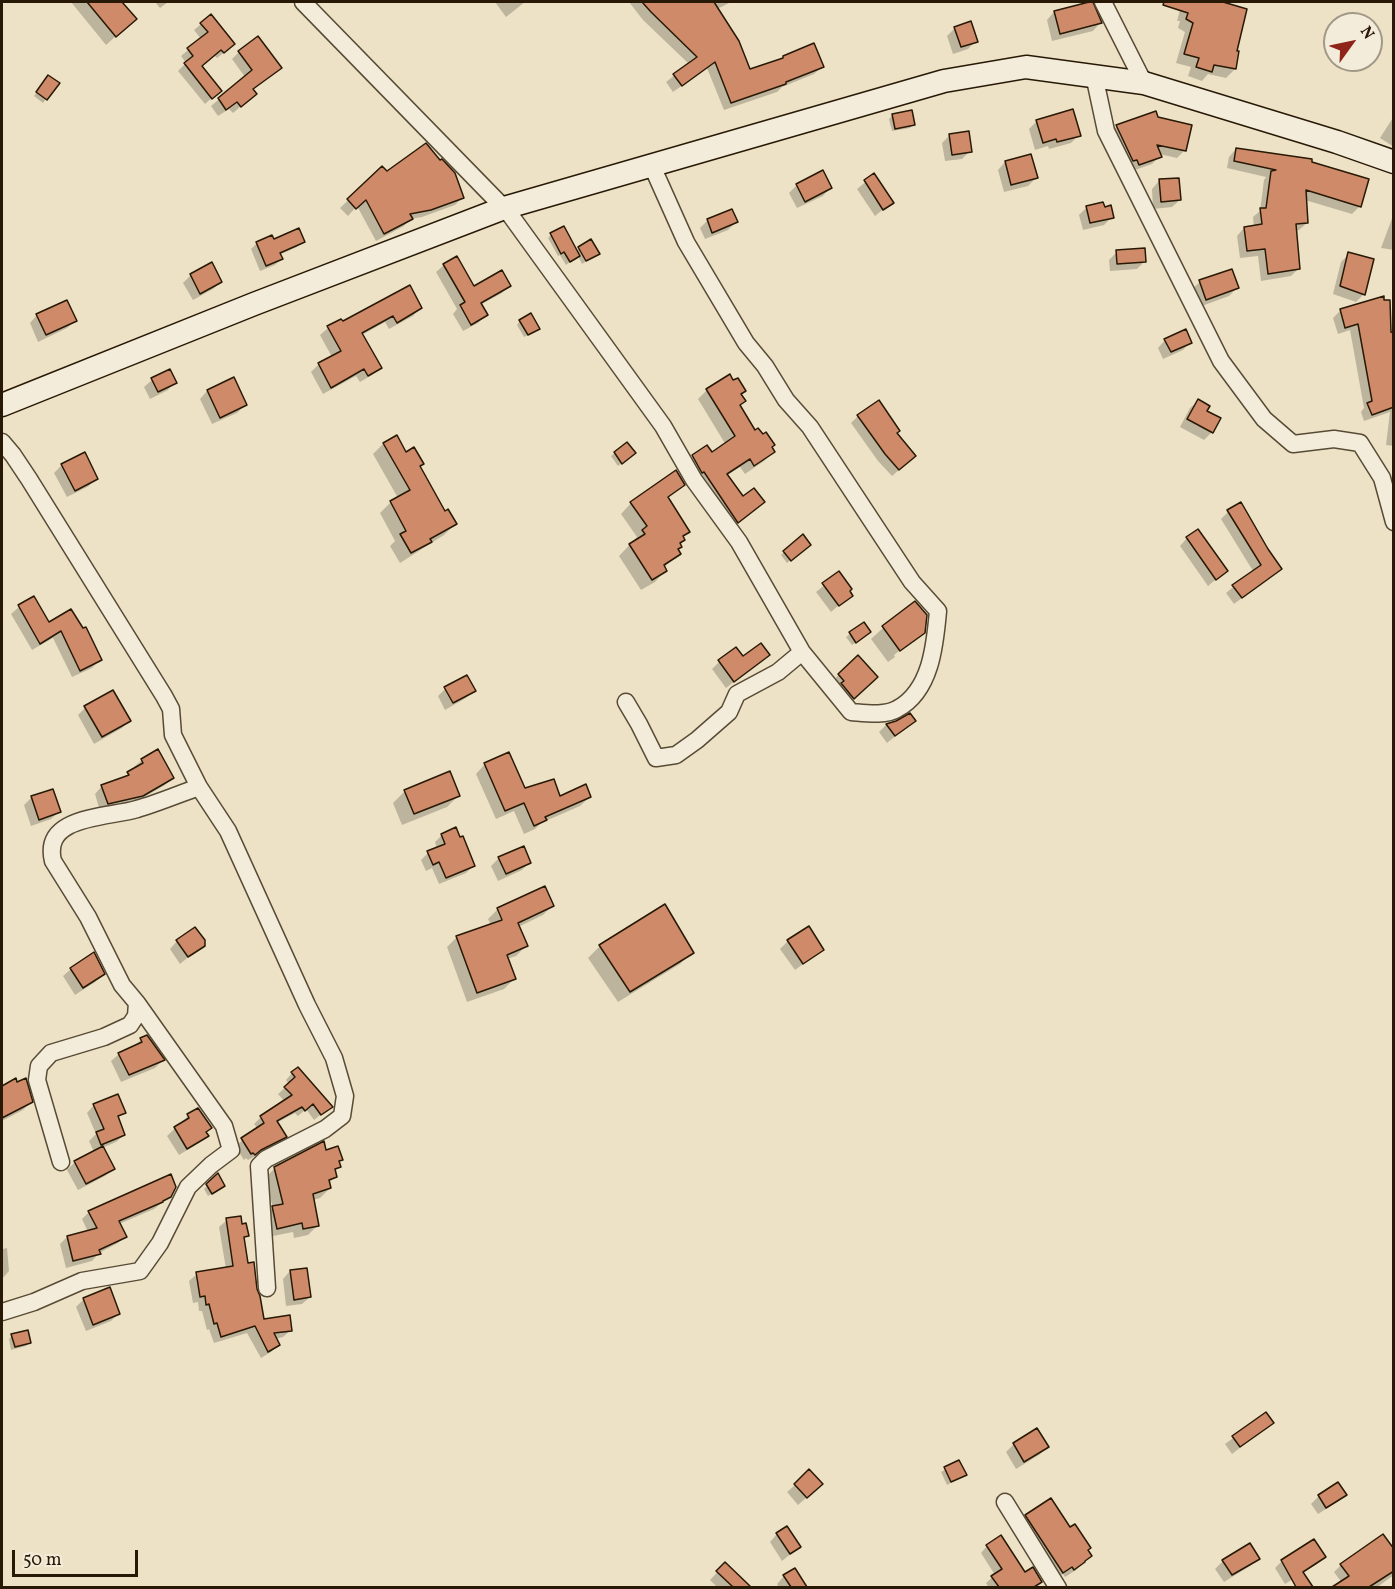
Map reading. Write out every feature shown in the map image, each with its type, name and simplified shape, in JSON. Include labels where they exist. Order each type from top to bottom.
[{"type":"street","points":[[303,2],[505,209],[663,426],[694,480],[739,542],[802,652],[851,712],[872,713],[896,710],[919,690],[935,651],[938,611],[912,582],[810,427],[786,400],[765,366],[746,343],[686,242],[652,166]]},
{"type":"street","points":[[1103,2],[1144,83]]},
{"type":"street","points":[[2,405],[254,304],[505,209],[944,81],[1026,67],[1144,83],[1337,142],[1394,162]]},
{"type":"street","points":[[1094,75],[1106,131],[1221,361],[1264,419],[1293,444],[1334,439],[1360,443],[1382,478],[1394,522]]},
{"type":"street","points":[[2,442],[29,479],[164,696],[171,709],[173,735],[199,787],[228,831],[302,995],[334,1058],[345,1096],[342,1116],[325,1129],[266,1159],[259,1166],[267,1288]]},
{"type":"street","points":[[626,702],[656,758],[676,755],[729,712],[737,694],[778,672],[802,652]]},
{"type":"street","points":[[2,1312],[34,1302],[82,1281],[140,1271],[160,1243],[188,1188],[211,1165],[231,1150],[224,1126],[137,1002],[122,985],[88,917],[53,861],[51,852],[52,842],[59,832],[80,820],[136,810],[199,787]]},
{"type":"street","points":[[60,1162],[37,1080],[39,1066],[51,1053],[104,1037],[130,1025],[136,1016],[137,1002]]},
{"type":"street","points":[[1005,1502],[1058,1587]]},
{"type":"building","points":[[87,2],[122,2],[137,19],[116,37]]},
{"type":"building","points":[[642,2],[714,2],[739,41],[750,69],[783,58],[783,56],[814,43],[824,67],[786,82],[786,84],[731,103],[715,62],[682,86],[673,74],[697,57]]},
{"type":"building","points":[[1093,2],[1102,23],[1060,34],[1054,11]]},
{"type":"building","points":[[1164,2],[1223,2],[1247,9],[1237,51],[1239,51],[1236,69],[1214,65],[1212,72],[1196,67],[1199,58],[1184,54],[1193,23],[1186,19],[1188,13],[1163,5]]},
{"type":"building","points":[[211,14],[235,44],[224,53],[221,50],[202,66],[222,91],[212,99],[184,63],[193,56],[187,48],[208,32],[200,23]]},
{"type":"building","points":[[971,21],[978,42],[961,47],[954,27]]},
{"type":"building","points":[[258,36],[282,68],[253,89],[257,94],[241,107],[237,102],[226,110],[218,98],[252,70],[238,51]]},
{"type":"building","points":[[48,75],[60,83],[47,100],[36,92]]},
{"type":"building","points":[[1073,109],[1081,136],[1043,143],[1036,120]]},
{"type":"building","points":[[912,110],[915,125],[895,129],[892,114]]},
{"type":"building","points":[[1156,111],[1158,117],[1192,125],[1186,151],[1157,145],[1162,157],[1139,165],[1137,160],[1133,161],[1116,125]]},
{"type":"building","points":[[969,131],[972,152],[952,155],[949,134]]},
{"type":"building","points":[[426,143],[455,173],[464,198],[431,210],[410,214],[413,219],[384,234],[366,200],[356,209],[347,199],[382,166],[387,171]]},
{"type":"building","points":[[1236,148],[1312,159],[1312,162],[1369,179],[1361,207],[1306,190],[1308,223],[1296,224],[1300,269],[1268,274],[1265,249],[1247,251],[1244,227],[1262,224],[1260,208],[1266,208],[1271,171],[1276,170],[1234,161]]},
{"type":"building","points":[[1031,154],[1038,178],[1011,185],[1005,161]]},
{"type":"building","points":[[823,170],[832,188],[805,202],[796,184]]},
{"type":"building","points":[[874,173],[894,203],[883,210],[864,180]]},
{"type":"building","points":[[1179,178],[1181,200],[1161,202],[1159,179]]},
{"type":"building","points":[[1103,202],[1105,207],[1111,205],[1114,218],[1090,223],[1086,206]]},
{"type":"building","points":[[732,209],[738,222],[712,233],[707,219]]},
{"type":"building","points":[[564,226],[580,256],[570,262],[564,252],[561,254],[550,233]]},
{"type":"building","points":[[299,228],[305,242],[280,253],[283,259],[266,266],[256,242],[272,235],[274,239]]},
{"type":"building","points":[[591,239],[600,254],[586,261],[578,247]]},
{"type":"building","points":[[1145,248],[1146,262],[1117,264],[1116,250]]},
{"type":"building","points":[[1348,252],[1374,259],[1365,295],[1340,286]]},
{"type":"building","points":[[457,256],[474,286],[502,270],[511,286],[481,303],[488,315],[471,325],[460,305],[465,302],[443,264]]},
{"type":"building","points":[[212,262],[222,282],[200,294],[190,274]]},
{"type":"building","points":[[1232,269],[1239,288],[1206,300],[1199,280]]},
{"type":"building","points":[[410,285],[422,308],[397,323],[393,316],[362,333],[382,368],[368,376],[364,369],[331,388],[318,363],[341,351],[327,326],[341,319],[343,321]]},
{"type":"building","points":[[1384,296],[1384,300],[1390,300],[1391,332],[1394,333],[1394,407],[1372,415],[1367,403],[1372,401],[1358,324],[1345,328],[1340,309]]},
{"type":"building","points":[[67,300],[77,321],[46,335],[36,314]]},
{"type":"building","points":[[531,313],[540,329],[528,335],[519,320]]},
{"type":"building","points":[[1186,329],[1192,343],[1171,352],[1164,339]]},
{"type":"building","points":[[170,369],[177,383],[158,392],[151,378]]},
{"type":"building","points":[[730,374],[733,380],[738,378],[746,391],[741,394],[746,401],[740,405],[755,430],[758,428],[763,434],[766,432],[775,445],[772,447],[775,452],[754,466],[750,459],[727,474],[743,496],[754,488],[765,502],[738,523],[704,472],[702,473],[692,455],[707,445],[712,452],[735,436],[706,389]]},
{"type":"building","points":[[234,377],[247,405],[220,418],[207,390]]},
{"type":"building","points":[[1198,399],[1210,406],[1207,411],[1221,418],[1213,433],[1187,419]]},
{"type":"building","points":[[879,400],[900,431],[897,433],[916,456],[899,470],[857,415]]},
{"type":"building","points":[[397,435],[406,452],[414,447],[424,464],[420,466],[445,511],[448,509],[457,524],[430,539],[432,542],[411,553],[400,534],[406,531],[390,501],[410,490],[383,443]]},
{"type":"building","points":[[627,442],[636,453],[622,464],[614,452]]},
{"type":"building","points":[[85,452],[98,479],[75,491],[61,464]]},
{"type":"building","points":[[676,470],[685,485],[668,497],[690,532],[683,536],[685,540],[680,543],[682,547],[678,549],[681,554],[664,565],[667,571],[652,580],[629,544],[645,534],[642,530],[647,526],[630,502]]},
{"type":"building","points":[[1241,502],[1282,569],[1242,598],[1232,585],[1261,565],[1227,510]]},
{"type":"building","points":[[1198,529],[1228,571],[1216,580],[1186,537]]},
{"type":"building","points":[[803,534],[811,545],[791,561],[783,551]]},
{"type":"building","points":[[839,571],[852,589],[850,591],[853,596],[839,606],[822,583]]},
{"type":"building","points":[[34,596],[49,622],[71,609],[83,628],[86,627],[102,660],[80,671],[61,631],[40,644],[18,605]]},
{"type":"building","points":[[915,601],[927,615],[925,633],[900,651],[882,626]]},
{"type":"building","points":[[864,622],[871,632],[856,643],[849,632]]},
{"type":"building","points":[[761,643],[770,655],[734,682],[718,660],[736,647],[743,656]]},
{"type":"building","points":[[858,655],[878,677],[854,699],[841,683],[844,681],[838,674]]},
{"type":"building","points":[[467,675],[476,691],[453,703],[444,687]]},
{"type":"building","points":[[113,690],[131,721],[102,737],[84,706]]},
{"type":"building","points":[[910,713],[916,721],[895,736],[886,724]]},
{"type":"building","points":[[158,749],[174,778],[143,796],[108,804],[101,785],[129,775],[127,772],[143,763],[141,759]]},
{"type":"building","points":[[509,752],[525,788],[554,779],[560,796],[586,784],[591,797],[545,817],[547,820],[534,826],[524,803],[505,811],[484,763]]},
{"type":"building","points":[[450,771],[460,796],[414,814],[404,790]]},
{"type":"building","points":[[53,789],[61,812],[39,820],[31,796]]},
{"type":"building","points":[[456,827],[460,837],[463,836],[475,866],[446,878],[439,862],[433,865],[427,851],[445,844],[441,834]]},
{"type":"building","points":[[524,846],[531,863],[506,874],[498,857]]},
{"type":"building","points":[[545,886],[554,906],[518,923],[528,946],[507,955],[516,979],[477,993],[456,936],[502,920],[497,908]]},
{"type":"building","points":[[665,904],[694,953],[630,992],[599,945]]},
{"type":"building","points":[[809,926],[824,950],[803,964],[787,940]]},
{"type":"building","points":[[195,927],[205,940],[205,946],[188,957],[176,940]]},
{"type":"building","points":[[94,952],[105,974],[83,988],[70,968]]},
{"type":"building","points":[[147,1035],[165,1060],[129,1075],[118,1053],[142,1042],[140,1038]]},
{"type":"building","points":[[298,1067],[333,1107],[321,1115],[313,1104],[305,1111],[302,1107],[277,1121],[287,1137],[255,1155],[251,1154],[241,1138],[264,1123],[260,1116],[292,1095],[284,1087],[295,1077],[291,1072]]},
{"type":"building","points":[[16,1078],[17,1082],[26,1078],[33,1102],[2,1118],[2,1086]]},
{"type":"building","points":[[118,1094],[126,1113],[118,1116],[125,1135],[101,1145],[96,1132],[104,1129],[93,1104]]},
{"type":"building","points":[[198,1108],[212,1128],[206,1132],[209,1136],[187,1149],[174,1127],[189,1118],[187,1114]]},
{"type":"building","points":[[324,1141],[326,1150],[338,1146],[343,1160],[339,1161],[341,1167],[335,1169],[337,1177],[329,1180],[331,1188],[313,1194],[319,1226],[303,1229],[302,1223],[277,1229],[272,1206],[283,1204],[274,1167]]},
{"type":"building","points":[[103,1146],[115,1169],[86,1184],[74,1161]]},
{"type":"building","points":[[218,1173],[225,1186],[212,1194],[206,1184]]},
{"type":"building","points":[[171,1174],[176,1187],[171,1197],[119,1221],[127,1237],[99,1250],[101,1254],[73,1261],[67,1236],[97,1228],[88,1211]]},
{"type":"building","points":[[241,1216],[242,1224],[246,1223],[249,1236],[244,1237],[248,1263],[254,1262],[264,1319],[290,1315],[292,1331],[274,1333],[280,1345],[268,1352],[255,1326],[221,1337],[217,1323],[214,1324],[209,1304],[206,1305],[205,1296],[200,1297],[196,1272],[233,1266],[226,1218]]},
{"type":"building","points":[[307,1268],[311,1297],[294,1300],[290,1270]]},
{"type":"building","points":[[110,1287],[120,1314],[93,1325],[83,1298]]},
{"type":"building","points":[[28,1330],[31,1343],[15,1347],[11,1334]]},
{"type":"building","points":[[1266,1412],[1274,1423],[1240,1447],[1232,1436]]},
{"type":"building","points":[[1037,1428],[1049,1447],[1024,1462],[1013,1443]]},
{"type":"building","points":[[959,1460],[967,1475],[951,1482],[944,1467]]},
{"type":"building","points":[[809,1469],[823,1484],[807,1498],[794,1484]]},
{"type":"building","points":[[1338,1482],[1347,1495],[1326,1508],[1318,1495]]},
{"type":"building","points":[[1051,1498],[1070,1527],[1075,1524],[1091,1548],[1088,1550],[1092,1556],[1074,1570],[1072,1567],[1063,1573],[1025,1515]]},
{"type":"building","points":[[787,1526],[801,1547],[790,1554],[776,1533]]},
{"type":"building","points":[[1383,1534],[1394,1549],[1394,1571],[1369,1587],[1332,1587],[1349,1576],[1340,1564]]},
{"type":"building","points":[[1001,1535],[1025,1572],[1033,1567],[1042,1582],[1034,1587],[999,1587],[991,1576],[1002,1569],[986,1545]]},
{"type":"building","points":[[1314,1539],[1326,1557],[1303,1572],[1313,1587],[1296,1587],[1281,1560]]},
{"type":"building","points":[[1250,1543],[1260,1559],[1232,1575],[1222,1560]]},
{"type":"building","points":[[725,1562],[751,1587],[733,1587],[716,1571]]},
{"type":"building","points":[[795,1568],[807,1587],[791,1587],[783,1575]]}]
